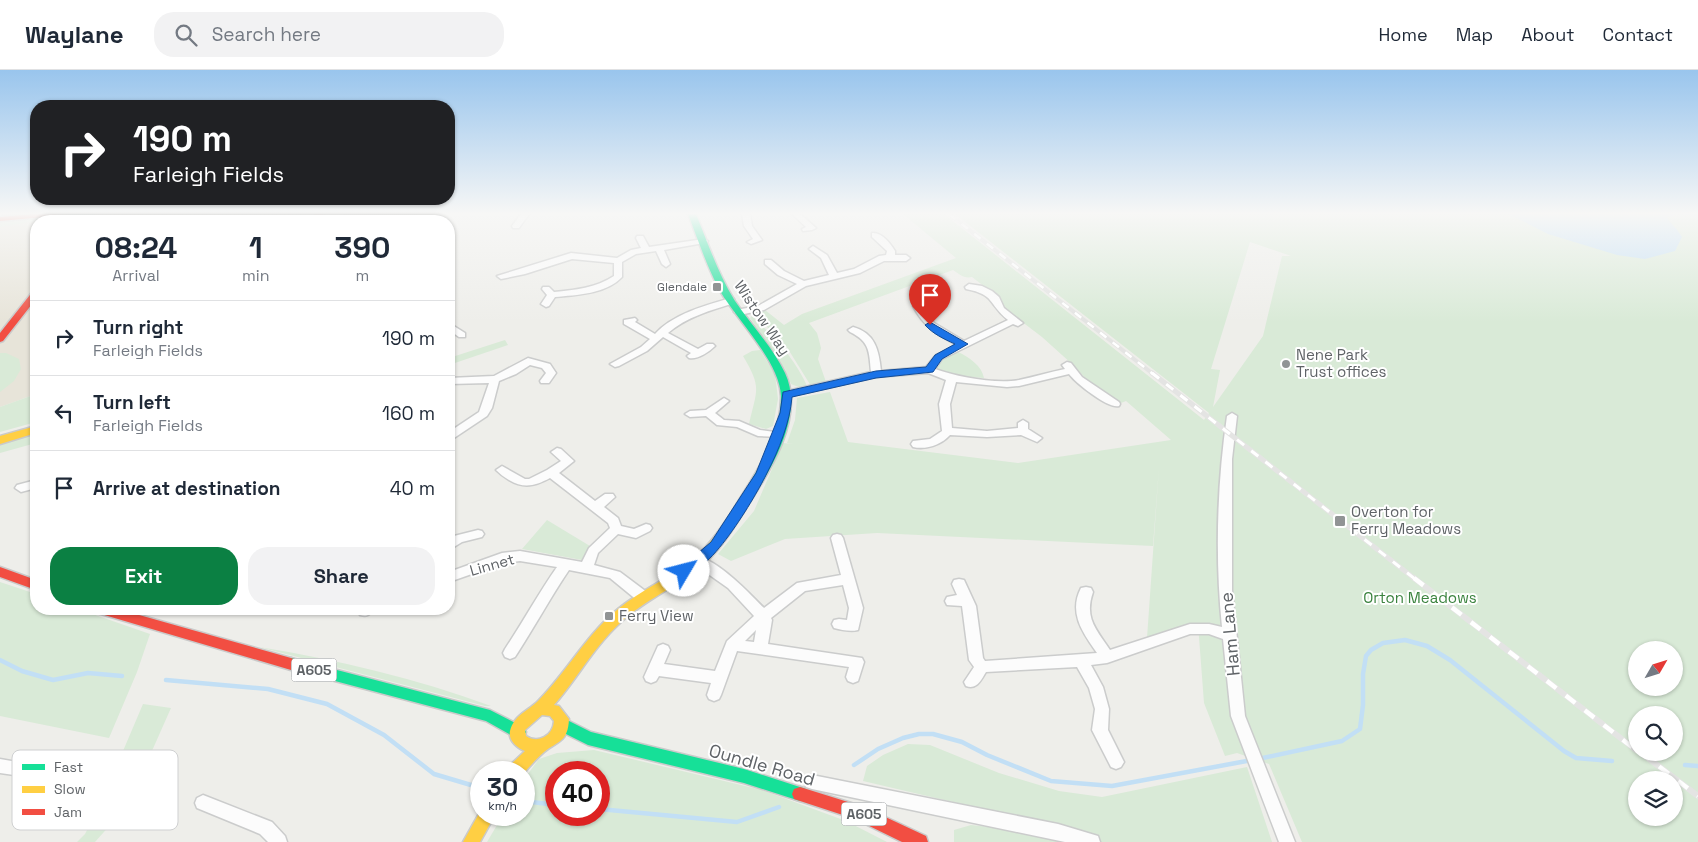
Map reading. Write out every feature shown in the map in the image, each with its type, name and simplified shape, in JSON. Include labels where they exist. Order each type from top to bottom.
[{"type":"street","points":[[501,276],[522,272],[571,256],[618,261],[634,252],[646,250]]},
{"type":"street","points":[[660,250],[666,264]]},
{"type":"street","name":"Wistow Way","points":[[541,708],[563,686],[591,645],[615,619],[643,597],[698,561],[716,545],[762,473],[778,435],[786,413],[787,394],[774,362],[723,288],[708,250]]},
{"type":"street","points":[[819,250],[834,276]]},
{"type":"street","points":[[890,250],[890,258]]},
{"type":"street","points":[[740,312],[761,308],[803,284],[857,271],[875,261],[890,258],[906,258]]},
{"type":"street","points":[[546,304],[549,292],[596,289],[611,283],[618,277],[618,261]]},
{"type":"street","points":[[768,266],[803,284]]},
{"type":"street","points":[[930,370],[939,357],[963,344],[1017,322],[1000,309],[996,299],[989,293],[979,288],[970,287]]},
{"type":"street","points":[[0,340],[30,301]]},
{"type":"street","points":[[615,365],[644,349],[671,325],[705,309],[731,302]]},
{"type":"street","points":[[918,306],[920,315],[938,332],[963,344]]},
{"type":"street","points":[[632,320],[627,322],[658,335],[694,355],[710,346]]},
{"type":"street","points":[[853,330],[866,336],[871,342],[876,374]]},
{"type":"street","points":[[455,380],[494,379],[518,368],[528,358],[546,366],[550,373],[545,381]]},
{"type":"street","points":[[787,394],[876,374],[930,370],[952,379],[1007,384],[1019,383],[1069,367],[1078,379],[1115,404]]},
{"type":"street","points":[[455,429],[492,414],[494,379]]},
{"type":"street","points":[[917,444],[934,442],[944,436],[947,431],[943,410],[946,390],[952,379]]},
{"type":"street","points":[[690,414],[708,413],[724,401]]},
{"type":"street","points":[[708,413],[721,423],[739,424],[758,433],[778,435]]},
{"type":"street","name":"Ham Lane","points":[[1232,416],[1226,459],[1225,590],[1238,716],[1287,842]]},
{"type":"street","points":[[947,431],[987,434],[1023,427],[1037,438]]},
{"type":"street","points":[[0,440],[30,431]]},
{"type":"street","points":[[502,470],[524,484],[531,484],[571,461],[557,452]]},
{"type":"street","points":[[551,473],[614,521],[616,529]]},
{"type":"street","points":[[21,488],[30,486]]},
{"type":"street","points":[[595,507],[609,497]]},
{"type":"street","points":[[616,529],[636,534],[646,528]]},
{"type":"street","points":[[586,568],[593,551],[616,529]]},
{"type":"street","points":[[455,541],[478,534]]},
{"type":"street","points":[[837,538],[856,608],[853,626],[839,624]]},
{"type":"street","name":"Linnet","points":[[455,575],[502,558],[520,556],[615,575],[643,597]]},
{"type":"street","points":[[698,561],[733,584],[763,616],[760,650]]},
{"type":"street","points":[[510,653],[533,619],[540,602],[566,564]]},
{"type":"street","points":[[0,572],[30,583]]},
{"type":"street","points":[[714,695],[732,645],[763,616],[802,587],[848,580]]},
{"type":"street","points":[[959,584],[966,599],[976,660],[982,667]]},
{"type":"street","points":[[1079,598],[1084,621],[1107,657]]},
{"type":"street","points":[[952,601],[966,599]]},
{"type":"street","name":"A605","points":[[122,615],[298,666],[490,716],[529,713]]},
{"type":"street","points":[[970,682],[982,667],[1081,661],[1107,657],[1190,629],[1209,629],[1229,636]]},
{"type":"street","points":[[732,645],[760,650],[858,658],[853,677]]},
{"type":"street","points":[[663,650],[652,673],[720,678]]},
{"type":"street","points":[[1081,661],[1096,687],[1102,709],[1100,730],[1116,762]]},
{"type":"street","name":"Wistow Way","points":[[559,712],[563,686]]},
{"type":"street","points":[[513,761],[520,722],[529,713],[541,708],[554,709],[559,712],[563,720],[561,731],[552,740],[541,745],[524,761]]},
{"type":"street","name":"A605","points":[[490,716],[517,744]]},
{"type":"street","name":"Oundle Road","points":[[562,725],[588,738],[744,776],[811,784],[858,812],[920,842]]},
{"type":"street","name":"Oundle Road","points":[[552,740],[588,738]]},
{"type":"street","points":[[517,744],[541,745]]},
{"type":"street","points":[[811,784],[1058,832],[1092,842]]},
{"type":"street","points":[[202,803],[266,828],[279,842]]},
{"type":"street","points":[[471,842],[480,826]]},
{"type":"shaded area","points":[[0,250],[30,250],[30,396],[0,407]]},
{"type":"green space","name":"Orton Meadows","points":[[946,250],[989,250],[1204,420],[1209,413],[1001,250],[1248,250],[1211,369],[1220,370],[1213,407],[1263,336],[1282,256],[1291,256],[1274,250],[1698,250],[1698,842],[1302,842],[1269,764],[1237,753],[1225,756],[1204,703],[1198,624],[1191,623],[1147,638],[1159,467],[1153,546],[877,533],[785,539],[731,561],[718,554],[754,511],[783,443],[793,444],[787,443],[795,420],[797,398],[830,392],[848,442],[1018,463],[1171,440],[1126,401],[1121,403],[1091,384],[1042,337],[1005,309],[998,297],[972,277],[964,277],[953,270],[809,323],[817,333],[821,348],[818,359],[826,382],[811,386],[788,349],[755,314],[765,310],[784,325],[802,314],[956,258]]},
{"type":"green space","points":[[752,316],[791,358],[808,388],[801,388],[791,384],[785,369],[750,318]]},
{"type":"green space","points":[[505,340],[508,345],[455,363],[455,356]]},
{"type":"green space","points":[[760,350],[775,374],[778,399],[773,426],[766,429],[749,424],[756,389],[753,375],[743,356],[752,351]]},
{"type":"green space","points":[[958,352],[974,362],[981,370],[984,378],[955,376],[937,368],[941,360]]},
{"type":"green space","points":[[0,353],[6,353],[19,359],[21,369],[14,381],[0,392]]},
{"type":"green space","points":[[30,396],[30,424],[0,432],[0,407]]},
{"type":"green space","points":[[30,435],[30,445],[0,453],[0,444]]},
{"type":"green space","points":[[547,520],[590,546],[582,560],[522,549]]},
{"type":"green space","points":[[0,582],[30,592],[30,615],[95,615],[150,634],[137,672],[109,738],[0,716]]},
{"type":"green space","points":[[259,647],[405,678],[491,706],[485,706]]},
{"type":"green space","points":[[143,704],[171,708],[152,750],[123,750]]},
{"type":"green space","points":[[908,744],[930,745],[999,773],[1059,791],[1102,797],[1247,767],[1272,842],[954,842],[954,830],[971,825],[999,828],[1000,813],[863,781],[867,766],[883,755]]},
{"type":"green space","points":[[594,750],[762,790],[846,821],[887,842],[487,842],[496,826],[535,826],[535,764],[539,759],[557,753]]},
{"type":"green space","points":[[87,830],[106,830],[95,842],[77,842]]},
{"type":"water","points":[[1601,250],[1675,250],[1645,259],[1617,255]]},
{"type":"waterway","points":[[1258,759],[1342,741],[1360,729],[1363,705],[1363,674],[1366,656],[1371,650],[1383,643],[1405,640],[1427,646],[1450,660],[1564,751],[1576,758],[1612,761]]},
{"type":"waterway","points":[[0,660],[22,671],[53,680],[88,673],[122,676]]},
{"type":"waterway","points":[[166,680],[268,689],[327,704],[384,735],[434,774],[470,785]]},
{"type":"waterway","points":[[854,765],[878,749],[903,738],[919,734],[933,734],[962,742],[987,755],[1051,781],[1112,786],[1252,760]]},
{"type":"waterway","points":[[1685,765],[1698,766]]},
{"type":"waterway","points":[[535,802],[545,804]]},
{"type":"waterway","points":[[610,810],[737,822],[779,807]]},
{"type":"railway","points":[[995,250],[1153,374]]},
{"type":"railway","points":[[1152,373],[1415,579]]},
{"type":"railway","points":[[1414,578],[1628,744]]},
{"type":"railway","points":[[1652,761],[1698,796]]},
{"type":"traffic: fast","points":[[706,250],[725,291],[760,341],[781,376],[786,395],[782,424],[771,455],[739,510]]},
{"type":"traffic: fast","points":[[291,664],[490,716],[518,732]]},
{"type":"traffic: fast","points":[[563,725],[588,738],[744,776],[800,794]]},
{"type":"traffic: slow","points":[[0,440],[30,431]]},
{"type":"traffic: slow","points":[[541,708],[560,687],[604,630],[624,611],[689,569],[705,556],[739,510]]},
{"type":"traffic: slow","points":[[541,708],[554,711],[562,719],[561,725],[556,737],[551,741],[533,747],[520,740],[518,730],[525,719],[541,708]]},
{"type":"traffic: slow","points":[[525,761],[541,745]]},
{"type":"traffic: slow","points":[[471,842],[480,826]]},
{"type":"traffic: jam","points":[[0,339],[30,301]]},
{"type":"traffic: jam","points":[[0,572],[30,583]]},
{"type":"traffic: jam","points":[[122,615],[291,664]]},
{"type":"traffic: jam","points":[[800,794],[858,812],[920,842]]},
{"type":"place","name":"Glendale","points":[[717,287]]},
{"type":"place","name":"Nene Park Trust offices","points":[[1286,364]]},
{"type":"place","name":"Overton for Ferry Meadows","points":[[1340,521]]},
{"type":"place","name":"Ferry View","points":[[609,616]]},
{"type":"route","points":[[684,571],[716,545],[762,473],[786,413],[787,394],[876,374],[930,370],[931,365],[939,357],[963,344],[938,332],[930,325]]}]
